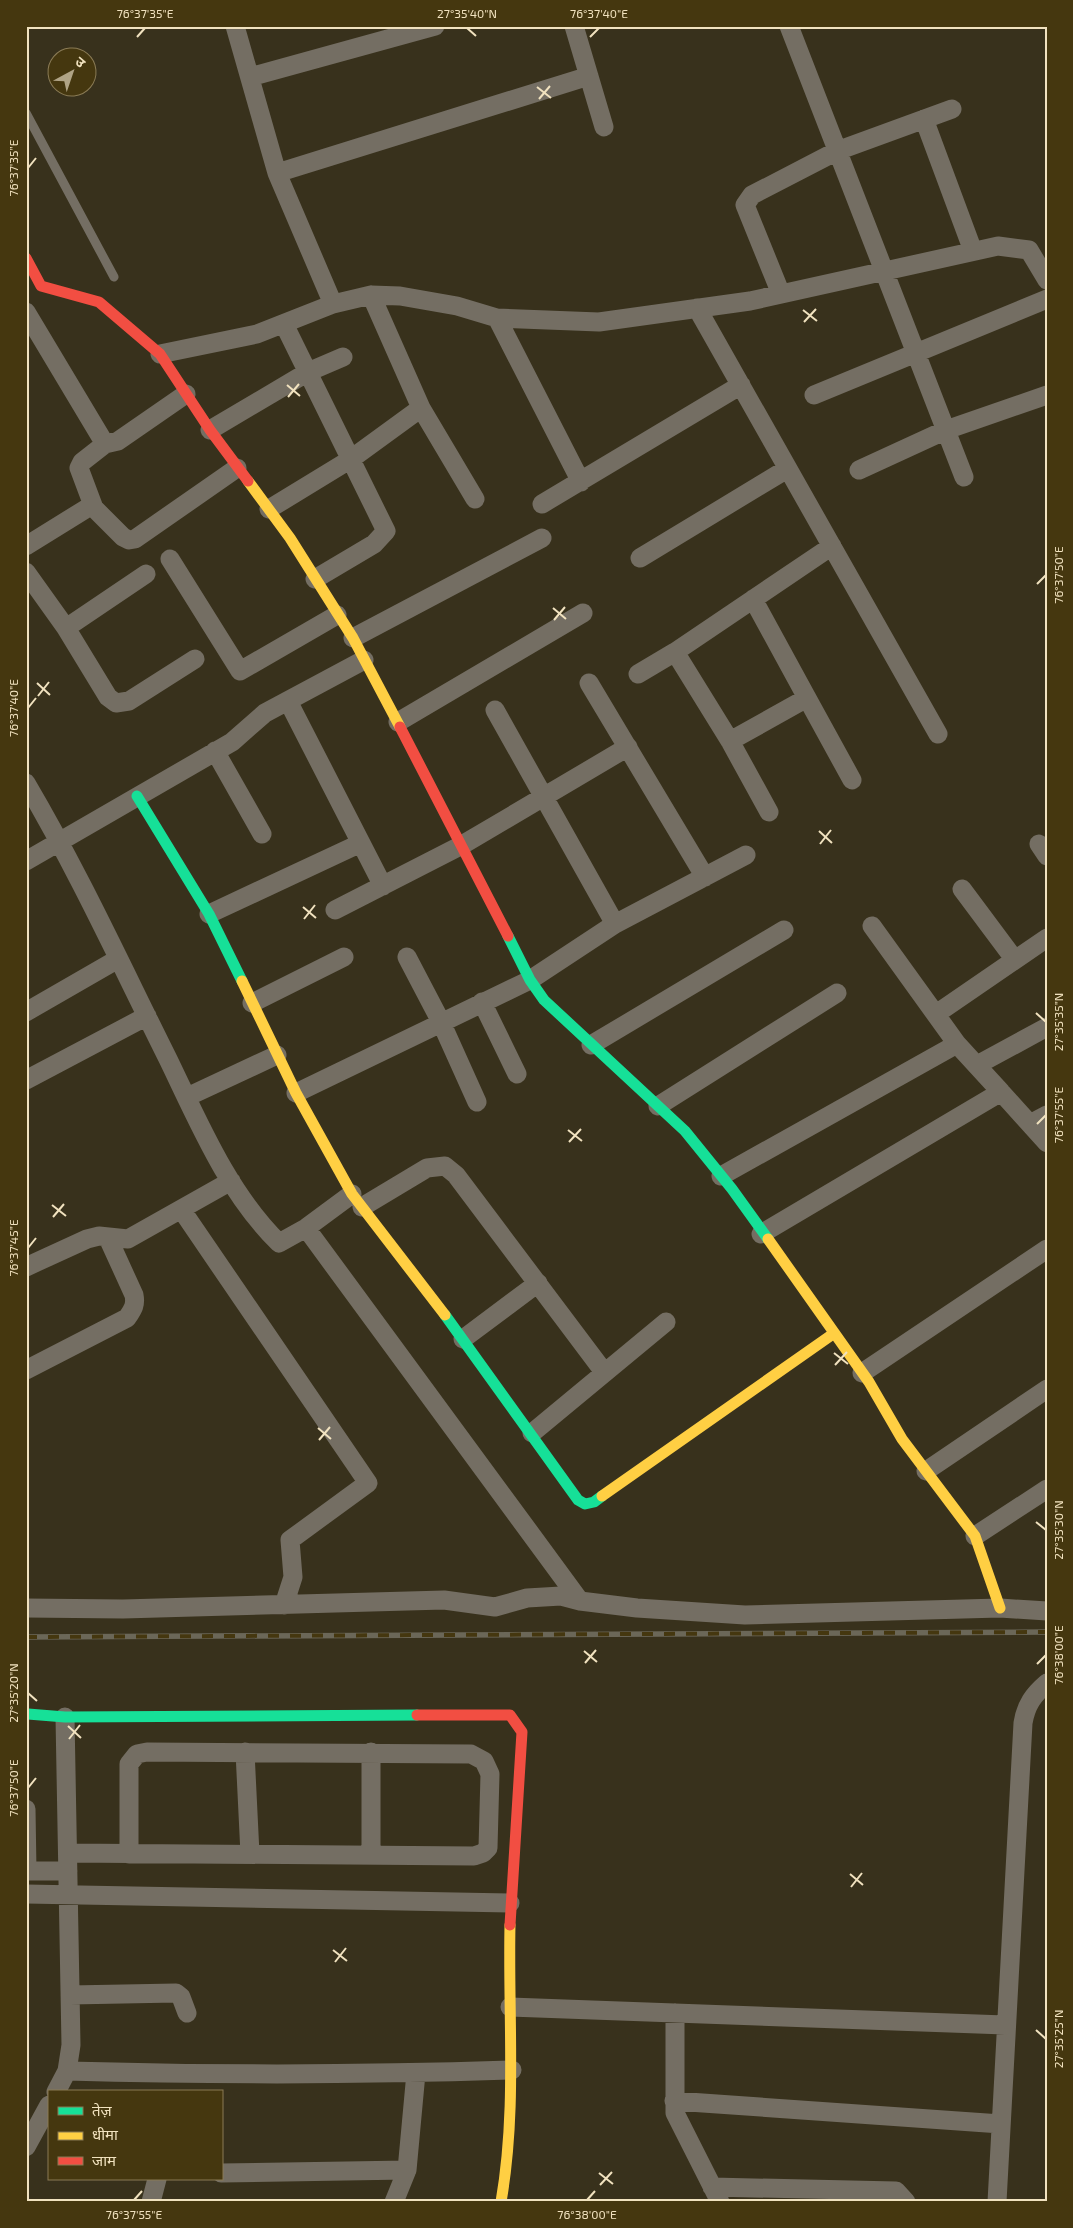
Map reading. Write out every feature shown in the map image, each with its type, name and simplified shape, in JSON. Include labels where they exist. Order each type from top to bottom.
[{"type":"street","points":[[236,26],[277,173],[333,304]]},
{"type":"street","points":[[250,78],[436,26]]},
{"type":"street","points":[[574,26],[604,126]]},
{"type":"street","points":[[789,26],[964,477]]},
{"type":"street","points":[[277,173],[589,76]]},
{"type":"street","points":[[781,294],[745,205],[752,195],[837,151],[952,109]]},
{"type":"street","points":[[924,119],[973,251]]},
{"type":"street","points":[[160,354],[257,334],[333,304],[370,295],[400,296],[458,306],[497,318],[599,322],[781,294],[998,246],[1029,250],[1047,280]]},
{"type":"street","points":[[26,258],[34,286],[99,302],[160,354],[210,430],[269,509],[353,638],[462,845],[530,980],[544,1000],[685,1131],[721,1176],[862,1373],[902,1439],[975,1536],[1000,1608]]},
{"type":"street","points":[[370,295],[421,408],[475,499]]},
{"type":"street","points":[[814,394],[1047,299]]},
{"type":"street","points":[[697,308],[938,734]]},
{"type":"street","points":[[26,312],[105,444]]},
{"type":"street","points":[[497,318],[581,482]]},
{"type":"street","points":[[284,324],[386,531],[374,544],[315,579]]},
{"type":"street","points":[[210,430],[308,372],[342,357]]},
{"type":"street","points":[[542,504],[741,385]]},
{"type":"street","points":[[186,394],[118,441],[105,444],[82,462],[80,468],[94,508],[124,537],[129,540],[135,539],[237,468]]},
{"type":"street","points":[[859,470],[946,430],[1047,395]]},
{"type":"street","points":[[269,509],[351,459],[421,408]]},
{"type":"street","points":[[640,558],[787,469]]},
{"type":"street","points":[[26,546],[83,510],[94,508]]},
{"type":"street","points":[[353,638],[542,538]]},
{"type":"street","points":[[638,674],[675,652],[832,546]]},
{"type":"street","points":[[170,559],[240,671],[337,615]]},
{"type":"street","points":[[26,572],[66,628],[108,697],[116,704],[129,701],[195,659]]},
{"type":"street","points":[[66,628],[146,574]]},
{"type":"street","points":[[752,599],[852,780]]},
{"type":"street","points":[[398,722],[584,613]]},
{"type":"street","points":[[675,652],[730,741],[770,812]]},
{"type":"street","points":[[26,861],[232,742],[265,713],[364,660]]},
{"type":"street","points":[[588,683],[705,877]]},
{"type":"street","points":[[730,741],[807,698]]},
{"type":"street","points":[[288,701],[383,886]]},
{"type":"street","points":[[495,710],[615,924]]},
{"type":"street","points":[[335,910],[462,845],[628,747]]},
{"type":"street","points":[[215,751],[262,834]]},
{"type":"street","points":[[26,784],[60,842],[231,1181],[258,1222],[279,1242],[357,1201],[427,1168],[445,1166],[456,1175],[604,1372]]},
{"type":"street","points":[[137,796],[209,914],[296,1093],[357,1201],[463,1339],[532,1433],[570,1492],[585,1504],[594,1502],[833,1334]]},
{"type":"street","points":[[209,914],[361,843]]},
{"type":"street","points":[[296,1093],[343,1072],[389,1046],[530,980],[615,924],[746,855]]},
{"type":"street","points":[[962,889],[1015,960]]},
{"type":"street","points":[[872,926],[957,1044],[1047,1143]]},
{"type":"street","points":[[591,1045],[784,930]]},
{"type":"street","points":[[936,1014],[1047,938]]},
{"type":"street","points":[[252,1003],[344,957]]},
{"type":"street","points":[[407,957],[441,1022],[477,1102]]},
{"type":"street","points":[[26,1012],[118,959]]},
{"type":"street","points":[[658,1106],[837,993]]},
{"type":"street","points":[[482,1002],[517,1074]]},
{"type":"street","points":[[26,1080],[147,1016]]},
{"type":"street","points":[[977,1065],[1047,1026]]},
{"type":"street","points":[[721,1176],[957,1044]]},
{"type":"street","points":[[187,1097],[277,1055]]},
{"type":"street","points":[[762,1234],[1001,1092]]},
{"type":"street","points":[[1030,1124],[1047,1115]]},
{"type":"street","points":[[26,1268],[87,1239],[100,1236],[128,1239],[231,1181]]},
{"type":"street","points":[[181,1209],[368,1483],[290,1540],[293,1577],[284,1605]]},
{"type":"street","points":[[306,1228],[580,1601]]},
{"type":"street","points":[[26,1370],[127,1318],[133,1309],[135,1303],[134,1295],[108,1238]]},
{"type":"street","points":[[862,1373],[1047,1249]]},
{"type":"street","points":[[463,1339],[538,1283]]},
{"type":"street","points":[[532,1433],[666,1322]]},
{"type":"street","points":[[926,1471],[1047,1388]]},
{"type":"street","points":[[975,1536],[1047,1489]]},
{"type":"street","points":[[26,1608],[123,1610],[444,1600],[495,1607],[527,1598],[561,1596],[580,1601],[637,1608],[745,1615],[1000,1608],[1047,1611]]},
{"type":"street","points":[[997,2202],[1005,2024],[1023,1723],[1029,1701],[1047,1683]]},
{"type":"street","points":[[28,1714],[65,1717],[510,1715],[522,1732],[510,1903],[512,2070],[507,2163],[501,2202]]},
{"type":"street","points":[[57,2090],[66,2071],[71,2045],[65,1717]]},
{"type":"street","points":[[26,1809],[27,1871],[68,1862],[129,1854],[474,1856],[483,1854],[488,1848],[490,1774],[484,1761],[471,1754],[147,1752],[137,1754],[129,1764],[129,1854]]},
{"type":"street","points":[[245,1752],[250,1854]]},
{"type":"street","points":[[370,1855],[371,1752]]},
{"type":"street","points":[[26,1894],[510,1903]]},
{"type":"street","points":[[70,1995],[176,1993],[181,1997],[187,2013]]},
{"type":"street","points":[[510,2006],[1005,2024]]},
{"type":"street","points":[[675,2013],[674,2101],[679,2122],[716,2194],[896,2191],[906,2202]]},
{"type":"street","points":[[66,2071],[173,2083],[512,2070]]},
{"type":"street","points":[[394,2202],[407,2170],[416,2073]]},
{"type":"street","points":[[674,2101],[1001,2124]]},
{"type":"street","points":[[26,2147],[48,2107]]},
{"type":"street","points":[[222,2173],[407,2170]]},
{"type":"street","points":[[151,2202],[157,2180]]},
{"type":"lane","points":[[26,113],[114,277]]},
{"type":"railway","points":[[26,1637],[1047,1632]]},
{"type":"traffic: fast","points":[[137,796],[209,914],[242,981]]},
{"type":"traffic: fast","points":[[508,936],[530,980],[544,1000],[685,1131],[732,1189],[768,1239]]},
{"type":"traffic: fast","points":[[445,1315],[578,1500],[585,1504],[594,1502],[602,1496]]},
{"type":"traffic: fast","points":[[28,1714],[65,1717],[417,1715]]},
{"type":"traffic: slow","points":[[248,481],[290,538],[353,638],[400,727]]},
{"type":"traffic: slow","points":[[242,981],[296,1093],[352,1194],[445,1315]]},
{"type":"traffic: slow","points":[[768,1239],[869,1382],[902,1439],[975,1536],[1000,1608]]},
{"type":"traffic: slow","points":[[602,1496],[833,1334]]},
{"type":"traffic: slow","points":[[501,2202],[509,2133],[511,2064],[510,1925]]},
{"type":"traffic: jam","points":[[26,258],[41,286],[99,302],[160,354],[210,430],[248,481]]},
{"type":"traffic: jam","points":[[400,727],[508,936]]},
{"type":"traffic: jam","points":[[417,1715],[510,1715],[522,1732],[510,1925]]}]
